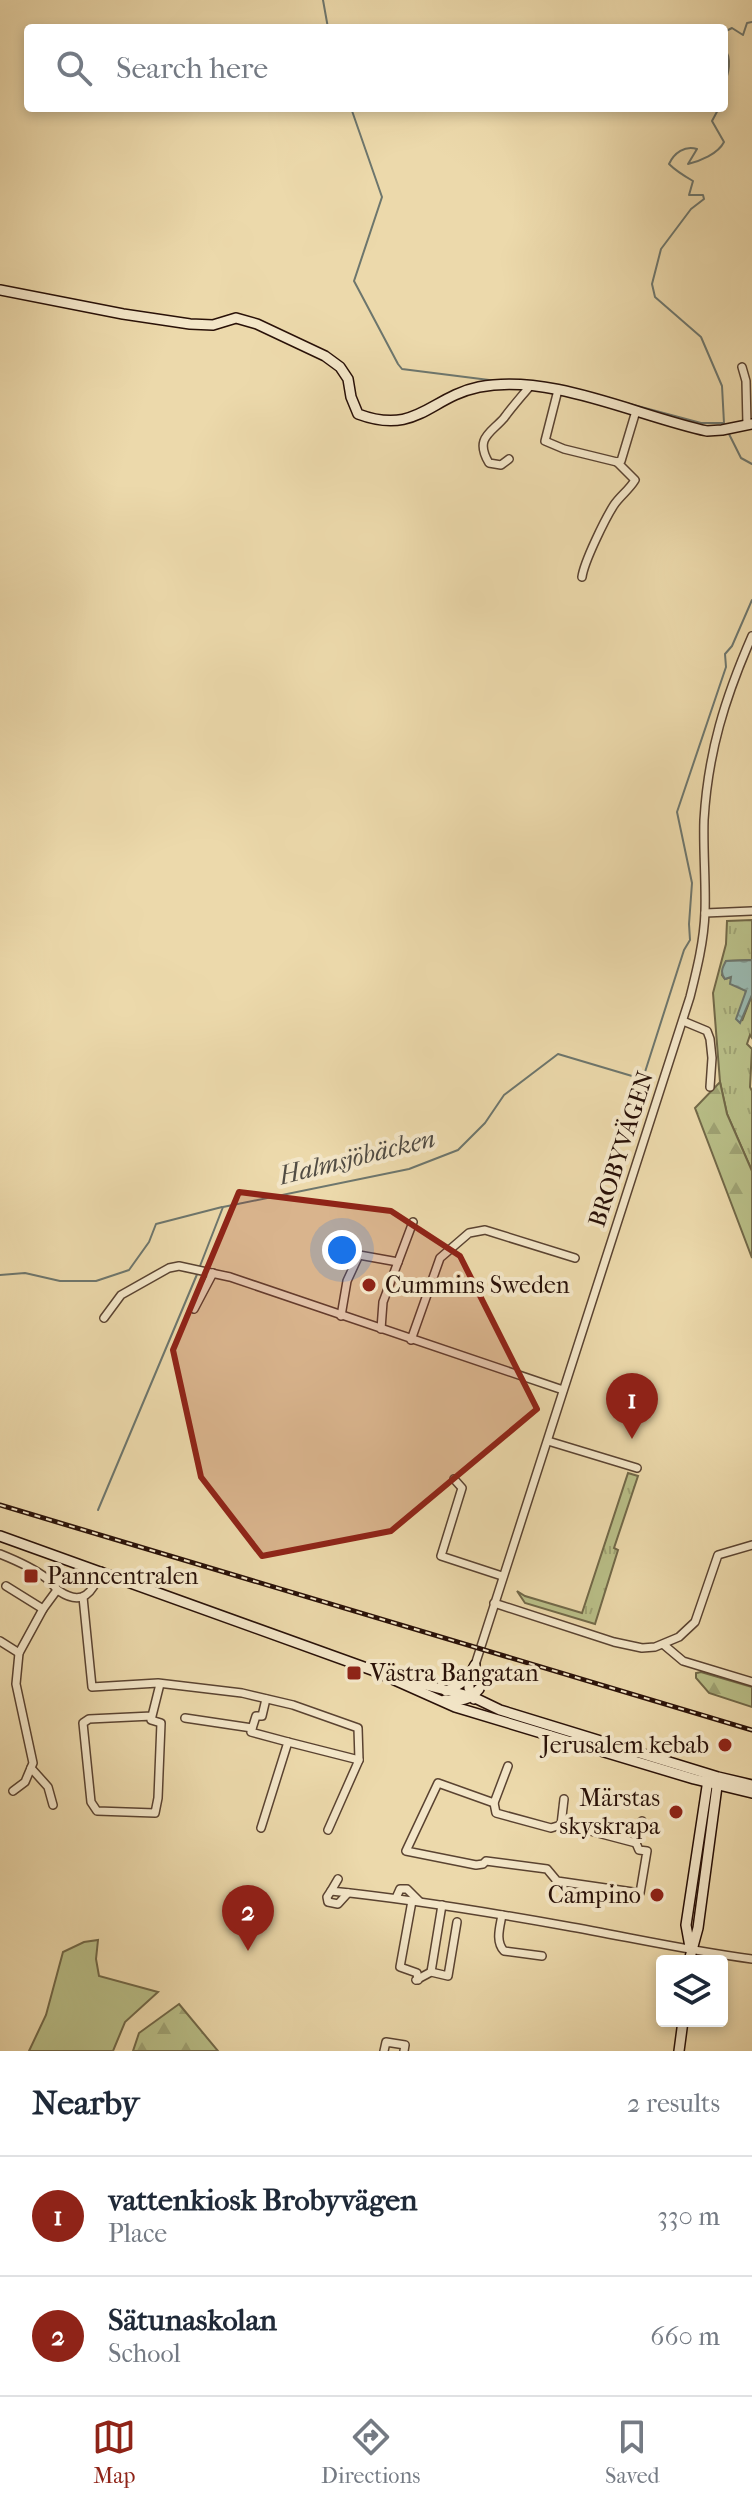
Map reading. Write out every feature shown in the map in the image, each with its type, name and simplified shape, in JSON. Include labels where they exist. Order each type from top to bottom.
[{"type":"street","points":[[0,290],[190,324],[213,325],[236,318],[257,324],[325,356],[340,367],[348,379],[358,414],[379,422],[404,420],[483,386],[530,386],[604,401],[707,431],[722,430],[750,424],[742,367]]},
{"type":"street","points":[[509,459],[501,465],[489,463],[484,454],[484,443],[492,427],[500,423],[530,386]]},
{"type":"street","points":[[558,390],[545,441],[617,462],[635,480],[628,492],[615,503],[584,564],[582,577]]},
{"type":"street","points":[[617,462],[621,461],[636,411]]},
{"type":"street","name":"BROBYVÄGEN","points":[[469,1678],[683,1021],[700,956],[705,913],[704,819],[717,727],[752,636]]},
{"type":"street","points":[[705,913],[752,911]]},
{"type":"street","points":[[683,1021],[707,1031],[710,1039],[710,1087]]},
{"type":"street","points":[[381,1329],[383,1302],[413,1222]]},
{"type":"street","points":[[411,1340],[440,1258],[469,1233],[485,1230],[575,1258]]},
{"type":"street","points":[[341,1316],[347,1281],[359,1255],[398,1262]]},
{"type":"street","points":[[104,1318],[121,1295],[152,1275],[179,1266],[213,1273],[563,1390]]},
{"type":"street","points":[[194,1309],[213,1273]]},
{"type":"street","points":[[548,1441],[637,1468]]},
{"type":"street","points":[[454,1479],[462,1488],[441,1556],[502,1576]]},
{"type":"street","points":[[0,1536],[455,1701],[476,1693]]},
{"type":"street","points":[[494,1603],[614,1642],[642,1648],[664,1645],[679,1637],[695,1622],[718,1555],[752,1545]]},
{"type":"street","points":[[0,1554],[46,1578],[57,1590],[70,1597],[92,1593],[101,1571]]},
{"type":"street","points":[[6,1586],[43,1609]]},
{"type":"street","points":[[13,1791],[25,1782],[33,1763],[16,1684],[19,1653],[57,1590]]},
{"type":"street","points":[[83,1597],[92,1687],[160,1684],[242,1693],[293,1705],[358,1728],[359,1760],[328,1830]]},
{"type":"street","points":[[0,1641],[19,1653]]},
{"type":"street","points":[[664,1645],[683,1661],[752,1682]]},
{"type":"street","name":"BROBYVÄGEN","points":[[475,1665],[476,1693]]},
{"type":"street","points":[[444,1696],[469,1678],[478,1706],[502,1721]]},
{"type":"street","points":[[152,1716],[89,1719],[83,1723],[91,1802],[97,1811],[155,1813],[161,1723],[151,1720],[152,1716],[160,1684]]},
{"type":"street","points":[[476,1693],[500,1710],[752,1793]]},
{"type":"street","points":[[444,1696],[455,1707],[502,1721],[713,1780],[752,1785]]},
{"type":"street","points":[[266,1699],[262,1716],[256,1716],[251,1732],[359,1760]]},
{"type":"street","points":[[185,1718],[252,1728]]},
{"type":"street","points":[[261,1828],[288,1742]]},
{"type":"street","points":[[508,1766],[494,1803],[496,1813],[551,1828],[564,1824],[636,1843]]},
{"type":"street","points":[[31,1768],[48,1787],[53,1805]]},
{"type":"street","points":[[690,1955],[698,1928],[713,1780]]},
{"type":"street","points":[[494,1803],[438,1783],[406,1851],[476,1865],[486,1861],[547,1869],[557,1881],[640,1893],[647,1851],[639,1850],[636,1843],[642,1821]]},
{"type":"street","points":[[561,1825],[564,1799]]},
{"type":"street","points":[[338,1879],[327,1897],[328,1902],[338,1904],[348,1893]]},
{"type":"street","points":[[331,1891],[502,1915],[685,1955]]},
{"type":"street","points":[[416,1901],[400,1967],[417,1973],[416,1980],[431,1972],[448,1976],[457,1922]]},
{"type":"street","points":[[431,1972],[442,1905]]},
{"type":"street","points":[[502,1915],[498,1943],[504,1951],[542,1956]]},
{"type":"street","points":[[728,1958],[752,1959]]},
{"type":"street","points":[[679,2051],[682,2027]]},
{"type":"street","points":[[384,2051],[386,2042],[405,2045],[404,2051]]},
{"type":"highlighted area","points":[[239,1192],[391,1211],[460,1256],[537,1409],[391,1531],[262,1556],[201,1477],[173,1350]]},
{"type":"green space","points":[[752,920],[752,960],[726,961],[722,975],[725,979],[731,977],[737,986],[746,991],[742,1021],[752,995],[752,1038],[750,1035],[747,1044],[752,1049],[752,1171],[727,1114],[720,1082],[713,993],[726,944],[727,921]]},
{"type":"green space","points":[[720,1082],[727,1114],[752,1171],[752,1258],[695,1108]]},
{"type":"green space","points":[[628,1473],[638,1476],[614,1548],[618,1550],[595,1624],[525,1603],[517,1591],[582,1613]]},
{"type":"green space","points":[[696,1673],[752,1687],[752,1707],[709,1693],[696,1678]]},
{"type":"green space","points":[[98,1940],[96,1959],[99,1976],[158,1992],[125,2022],[113,2051],[29,2051],[46,2015],[63,1952],[84,1942]]},
{"type":"green space","points":[[179,2004],[218,2051],[133,2051],[139,2033]]},
{"type":"water","points":[[752,960],[752,995],[740,1023],[736,1019],[746,991],[730,984],[731,977],[725,979],[722,970],[726,961]]},
{"type":"waterway","points":[[323,0],[327,24]]},
{"type":"waterway","name":"Halmsjöbäcken","points":[[728,30],[732,28],[743,35],[747,23],[752,22]]},
{"type":"waterway","name":"Halmsjöbäcken","points":[[728,57],[728,72]]},
{"type":"waterway","points":[[352,112],[382,197],[354,281],[398,364],[402,369],[497,381]]},
{"type":"waterway","name":"Halmsjöbäcken","points":[[570,388],[701,423],[724,423],[722,386],[701,337],[655,297],[652,284],[661,249],[691,209],[704,199],[703,195],[689,195],[693,181],[669,164],[684,149],[697,149],[688,164],[718,150],[724,142],[712,121],[717,112]]},
{"type":"waterway","points":[[527,381],[556,385]]},
{"type":"waterway","name":"Halmsjöbäcken","points":[[728,432],[741,458],[752,464]]},
{"type":"waterway","name":"Halmsjöbäcken","points":[[200,1266],[223,1207],[409,1169],[458,1150],[485,1123],[504,1095],[558,1054],[632,1076],[645,1072],[684,950],[690,940],[692,883],[677,812],[726,667],[725,654],[732,646],[752,600]]},
{"type":"waterway","points":[[0,1275],[25,1273],[60,1281],[96,1281],[129,1270],[149,1242],[156,1224],[222,1207]]},
{"type":"waterway","points":[[98,1510],[198,1272]]},
{"type":"railway","points":[[0,1505],[752,1730]]},
{"type":"place","name":"Cummins Sweden","points":[[369,1285]]},
{"type":"place","name":"vattenkiosk Brobyvägen","points":[[632,1439]]},
{"type":"place","name":"Panncentralen","points":[[31,1576]]},
{"type":"place","name":"Västra Bangatan","points":[[354,1673]]},
{"type":"place","name":"Jerusalem kebab","points":[[725,1745]]},
{"type":"place","name":"Märstas skyskrapa","points":[[676,1812]]},
{"type":"place","name":"Campino","points":[[657,1895]]},
{"type":"place","name":"Sätunaskolan","points":[[248,1951]]}]
